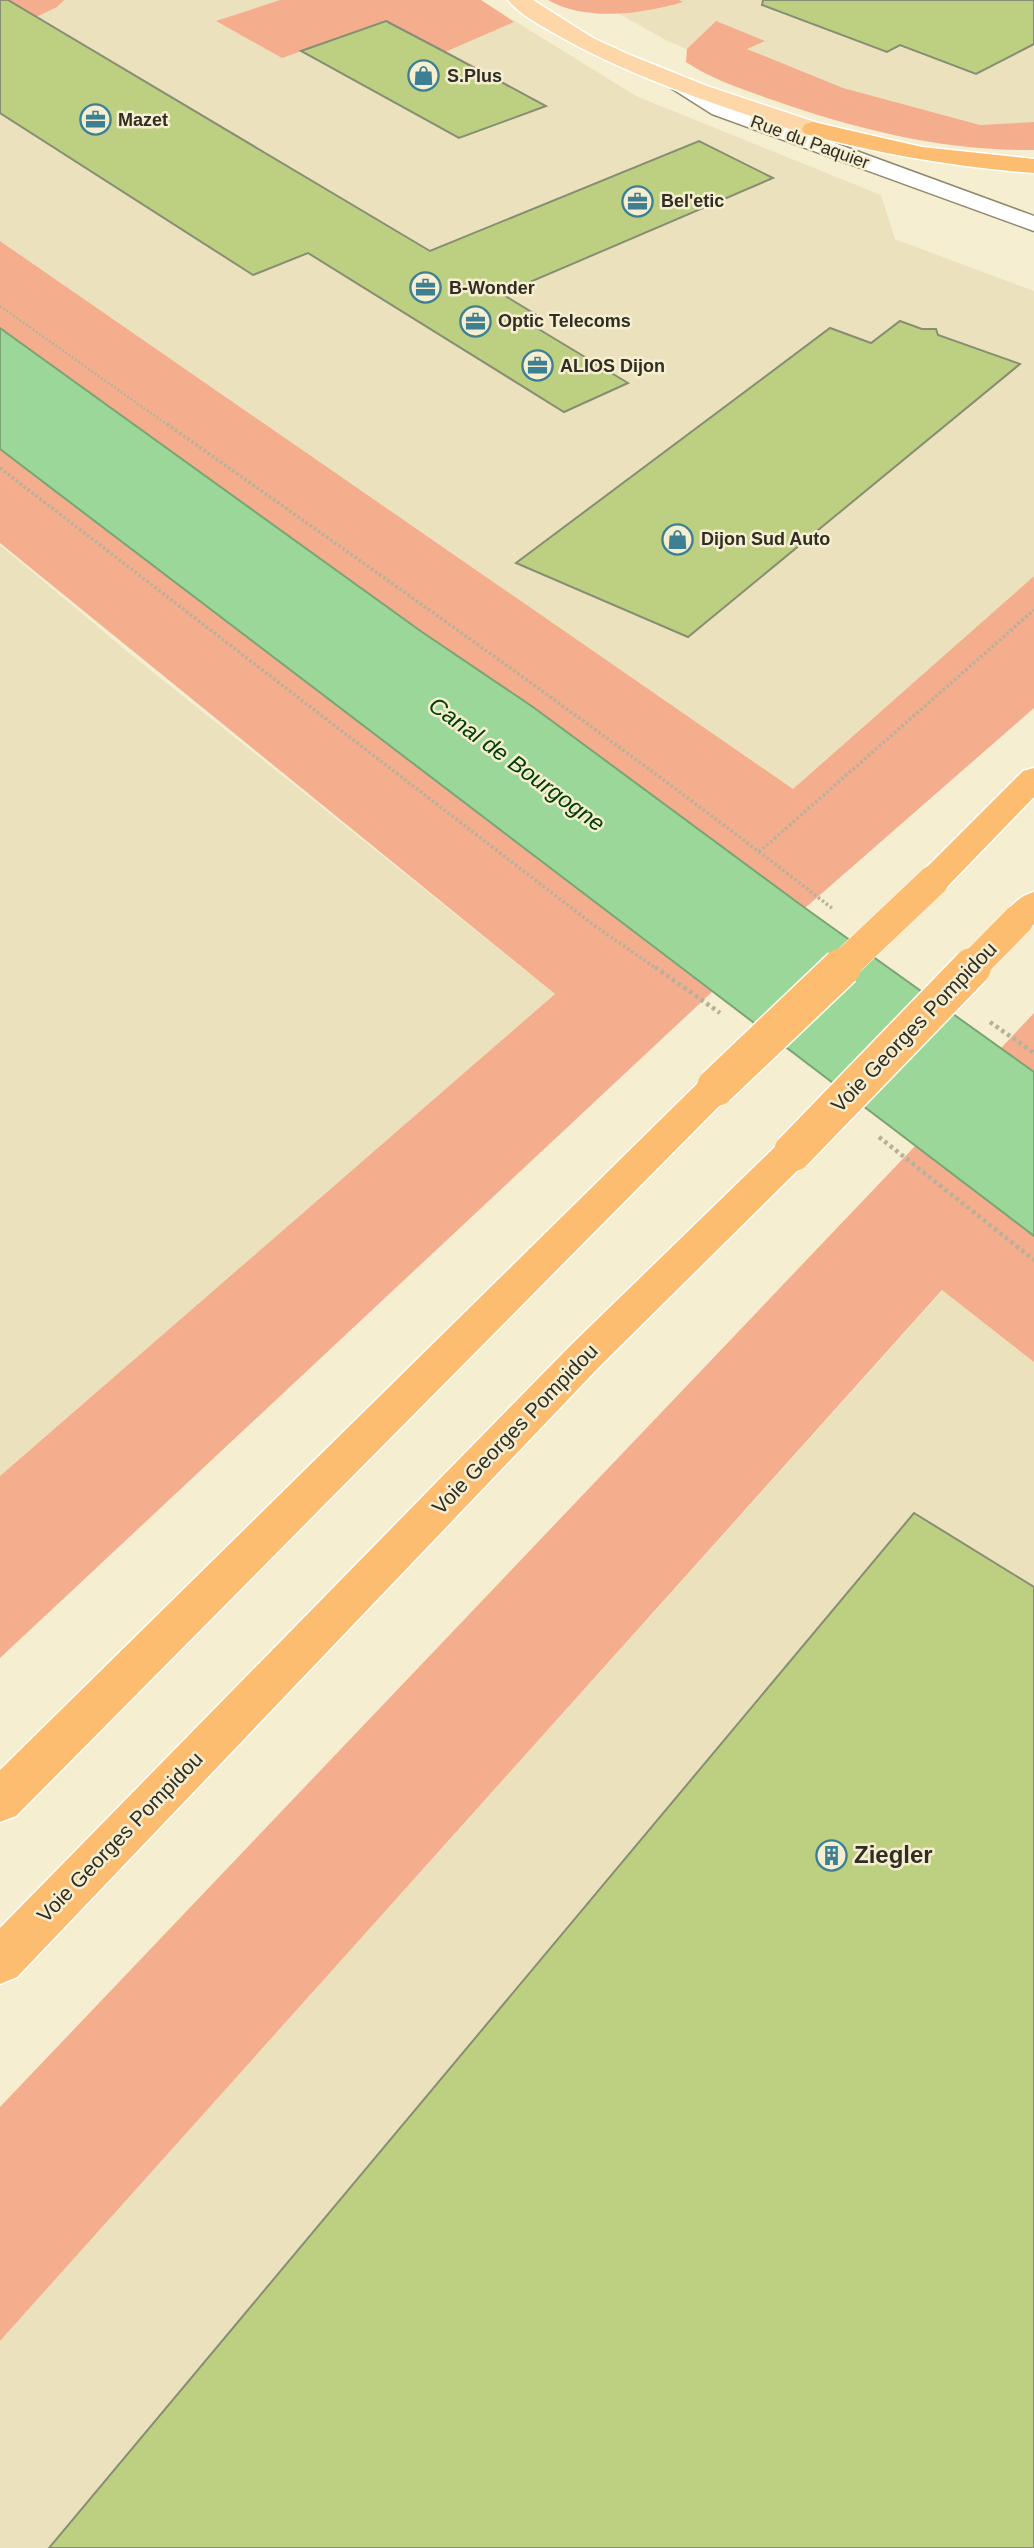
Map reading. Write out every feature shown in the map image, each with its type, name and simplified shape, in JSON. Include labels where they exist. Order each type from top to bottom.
[{"type":"highway","points":[[813,129],[930,156],[1034,166]]},
{"type":"highway","points":[[0,1801],[716,1087],[933,881],[1034,778]]},
{"type":"highway","name":"Voie Georges Pompidou","points":[[0,1961],[585,1356],[793,1152],[1026,911]]},
{"type":"main road","name":"Rue du Paquier","points":[[519,0],[585,41],[679,83],[813,129]]},
{"type":"street","name":"Rue du Paquier","points":[[679,83],[720,109],[1034,224]]},
{"type":"street","name":"Rue du Paquier","points":[[813,129],[944,192]]},
{"type":"path","points":[[0,306],[529,681],[834,910]]},
{"type":"path","points":[[0,468],[595,926],[725,1018]]},
{"type":"path","points":[[759,852],[1034,610]]},
{"type":"path","points":[[989,1021],[1034,1053]]},
{"type":"path","points":[[878,1136],[1034,1261]]},
{"type":"shaded area","points":[[0,0],[481,0],[636,96],[881,195],[895,239],[1034,291],[1034,576],[793,789],[0,241]]},
{"type":"shaded area","points":[[8,0],[64,0],[57,7],[36,17]]},
{"type":"shaded area","points":[[280,0],[481,0],[514,22],[445,52],[386,21],[282,58],[216,21]]},
{"type":"shaded area","points":[[548,0],[683,2],[650,10],[615,14],[580,11]]},
{"type":"shaded area","points":[[594,0],[1034,0],[1034,138],[777,90],[666,40]]},
{"type":"shaded area","points":[[716,21],[765,41],[747,49],[843,88],[980,125],[1034,122],[1034,150],[967,147],[902,137],[837,121],[728,84],[686,62],[687,49]]},
{"type":"shaded area","points":[[0,241],[793,789],[1034,576],[1034,708],[805,908],[533,707],[422,632],[0,328]]},
{"type":"shaded area","points":[[0,449],[712,992],[0,1658],[0,1476],[555,994],[0,543]]},
{"type":"shaded area","points":[[0,545],[128,652],[555,994],[0,1476]]},
{"type":"shaded area","points":[[1034,1013],[1034,1072],[1001,1048]]},
{"type":"shaded area","points":[[916,1145],[1034,1236],[1034,1362],[942,1290],[0,2341],[0,2107]]},
{"type":"shaded area","name":"Ziegler","points":[[943,1290],[1034,1362],[1034,2548],[0,2548],[0,2341]]},
{"type":"water","name":"Canal de Bourgogne","points":[[0,328],[422,632],[533,707],[805,908],[1034,1072],[1034,1236],[0,449]]},
{"type":"building","points":[[0,0],[8,0],[430,251],[699,141],[773,178],[502,294],[535,314],[522,319],[628,383],[564,412],[308,253],[253,275],[0,113]]},
{"type":"building","points":[[763,0],[1034,0],[1034,44],[976,74],[900,45],[887,52],[762,5]]},
{"type":"building","points":[[386,21],[546,106],[459,138],[301,51]]},
{"type":"building","points":[[900,321],[922,329],[936,329],[938,335],[1020,364],[688,637],[516,563],[830,328],[871,343]]},
{"type":"building","name":"Ziegler","points":[[914,1513],[1034,1587],[1034,2548],[49,2548]]},
{"type":"place","name":"S.Plus","points":[[424,76]]},
{"type":"place","name":"Mazet","points":[[95,120]]},
{"type":"place","name":"Bel'etic","points":[[638,201]]},
{"type":"place","name":"B-Wonder","points":[[426,288]]},
{"type":"place","name":"Optic Telecoms","points":[[475,321]]},
{"type":"place","name":"ALIOS Dijon","points":[[537,366]]},
{"type":"place","name":"Dijon Sud Auto","points":[[678,539]]},
{"type":"place","name":"Ziegler","points":[[831,1855]]}]
